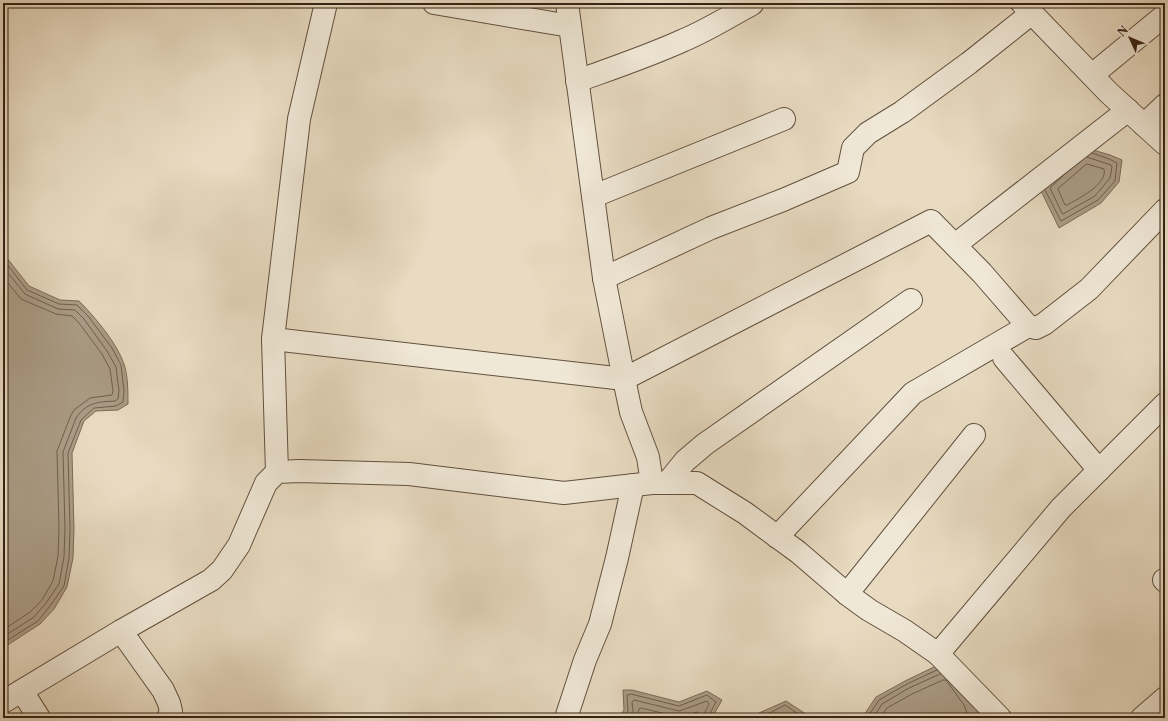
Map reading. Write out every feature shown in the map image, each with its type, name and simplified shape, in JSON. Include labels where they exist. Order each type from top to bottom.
[{"type":"street","points":[[277,472],[273,339],[299,119],[326,3]]},
{"type":"street","points":[[434,3],[570,26]]},
{"type":"street","points":[[566,718],[585,660],[600,624],[617,558],[650,484],[648,457],[632,412],[604,278],[567,3]]},
{"type":"street","points":[[577,80],[647,56],[686,40],[752,4]]},
{"type":"street","points":[[604,278],[711,228],[783,200],[848,172],[854,148],[868,133],[902,112],[957,72],[1027,8],[1092,75],[1165,144]]},
{"type":"street","points":[[1092,75],[1165,15]]},
{"type":"street","points":[[1144,125],[1165,105]]},
{"type":"street","points":[[955,245],[1128,110]]},
{"type":"street","points":[[594,196],[784,119]]},
{"type":"street","points":[[273,339],[624,379],[931,221],[982,273],[1028,326],[1036,328],[1044,324],[1089,289],[1165,210]]},
{"type":"street","points":[[650,484],[685,461],[705,444],[912,300]]},
{"type":"street","points":[[777,537],[913,393],[1028,326]]},
{"type":"street","points":[[1004,358],[1099,470]]},
{"type":"street","points":[[938,654],[1061,508],[1165,404]]},
{"type":"street","points":[[847,594],[974,435]]},
{"type":"street","points":[[3,702],[121,631],[211,580],[222,570],[239,546],[266,483],[277,472],[299,471],[409,474],[564,494],[650,484],[697,483],[745,513],[798,552],[847,594],[869,610],[938,654],[1000,718]]},
{"type":"street","points":[[121,631],[163,690],[169,702],[171,711],[168,718]]},
{"type":"street","points":[[22,691],[39,718]]},
{"type":"street","points":[[1142,718],[1165,698]]},
{"type":"water","points":[[1083,147],[1122,160],[1119,182],[1101,203],[1059,228],[1042,193],[1036,188]]},
{"type":"water","points":[[3,253],[29,286],[60,300],[79,301],[98,322],[116,347],[124,364],[128,389],[128,404],[118,410],[96,411],[84,421],[72,453],[74,529],[73,558],[67,587],[54,609],[40,624],[3,648]]},
{"type":"water","points":[[940,664],[985,718],[862,718],[876,697]]},
{"type":"water","points":[[623,690],[632,690],[679,702],[707,691],[722,700],[712,718],[618,718],[624,710]]},
{"type":"water","points":[[786,701],[812,718],[755,718],[759,713]]}]
